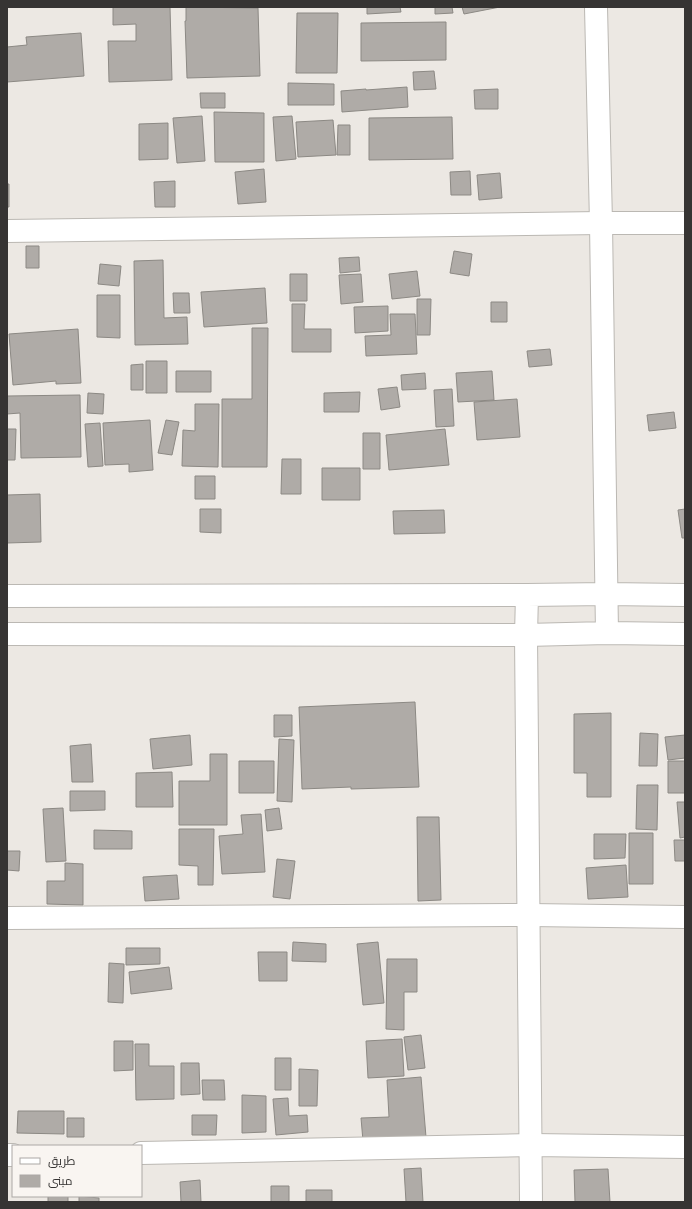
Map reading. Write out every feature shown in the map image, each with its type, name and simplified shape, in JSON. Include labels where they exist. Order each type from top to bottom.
[{"type":"street","points":[[596,7],[601,223],[607,633]]},
{"type":"street","points":[[7,231],[685,223]]},
{"type":"street","points":[[7,596],[685,594]]},
{"type":"street","points":[[527,595],[526,635],[532,1145],[531,1202]]},
{"type":"street","points":[[7,634],[685,634]]},
{"type":"street","points":[[7,918],[529,915],[685,917]]},
{"type":"street","points":[[142,1153],[532,1145],[685,1147]]},
{"type":"building","points":[[113,7],[170,7],[172,80],[109,82],[108,41],[136,41],[136,24],[113,25]]},
{"type":"building","points":[[186,7],[258,8],[260,76],[187,78]]},
{"type":"building","points":[[367,7],[400,7],[401,12],[367,14]]},
{"type":"building","points":[[435,7],[452,7],[453,13],[435,14]]},
{"type":"building","points":[[462,7],[500,7],[464,14]]},
{"type":"building","points":[[297,13],[338,13],[337,73],[296,73]]},
{"type":"building","points":[[446,22],[446,60],[361,61],[361,23]]},
{"type":"building","points":[[81,33],[84,76],[7,82],[7,47],[27,45],[26,37]]},
{"type":"building","points":[[434,71],[436,89],[414,90],[413,72]]},
{"type":"building","points":[[288,83],[334,84],[334,105],[288,105]]},
{"type":"building","points":[[407,87],[408,107],[342,112],[341,91]]},
{"type":"building","points":[[498,89],[498,109],[475,109],[474,90]]},
{"type":"building","points":[[200,93],[225,93],[225,108],[201,108]]},
{"type":"building","points":[[214,112],[264,113],[264,162],[215,162]]},
{"type":"building","points":[[202,116],[205,161],[177,163],[173,118]]},
{"type":"building","points":[[292,116],[296,159],[276,161],[273,117]]},
{"type":"building","points":[[452,117],[453,159],[369,160],[369,118]]},
{"type":"building","points":[[333,120],[336,155],[298,157],[296,122]]},
{"type":"building","points":[[168,123],[168,159],[139,160],[139,124]]},
{"type":"building","points":[[338,125],[350,125],[350,155],[337,155]]},
{"type":"building","points":[[264,169],[266,202],[238,204],[235,172]]},
{"type":"building","points":[[470,171],[471,195],[451,195],[450,172]]},
{"type":"building","points":[[500,173],[502,198],[479,200],[477,175]]},
{"type":"building","points":[[175,181],[175,207],[155,207],[154,182]]},
{"type":"building","points":[[7,184],[9,184],[9,207],[7,207]]},
{"type":"building","points":[[26,246],[39,246],[39,268],[26,268]]},
{"type":"building","points":[[454,251],[472,254],[469,276],[450,273]]},
{"type":"building","points":[[359,257],[360,271],[340,273],[339,258]]},
{"type":"building","points":[[163,260],[164,318],[187,317],[188,344],[135,345],[134,261]]},
{"type":"building","points":[[100,264],[121,266],[119,286],[98,284]]},
{"type":"building","points":[[417,271],[420,296],[392,299],[389,274]]},
{"type":"building","points":[[290,274],[307,274],[307,301],[290,301]]},
{"type":"building","points":[[361,274],[363,302],[341,304],[339,275]]},
{"type":"building","points":[[265,288],[267,323],[204,327],[201,292]]},
{"type":"building","points":[[173,293],[189,293],[190,313],[174,313]]},
{"type":"building","points":[[97,295],[120,295],[120,338],[97,337]]},
{"type":"building","points":[[417,299],[431,299],[430,335],[417,335]]},
{"type":"building","points":[[491,302],[507,302],[507,322],[491,322]]},
{"type":"building","points":[[292,304],[305,304],[304,329],[331,329],[331,352],[292,352]]},
{"type":"building","points":[[388,306],[388,331],[355,333],[354,307]]},
{"type":"building","points":[[390,314],[415,314],[417,354],[366,356],[365,336],[391,335]]},
{"type":"building","points":[[252,328],[268,328],[267,467],[222,467],[222,399],[252,399]]},
{"type":"building","points":[[78,329],[81,383],[56,384],[56,381],[13,385],[9,334]]},
{"type":"building","points":[[550,349],[552,365],[529,367],[527,351]]},
{"type":"building","points":[[146,361],[167,361],[167,393],[146,393]]},
{"type":"building","points":[[143,364],[143,390],[131,390],[131,365]]},
{"type":"building","points":[[176,371],[211,371],[211,392],[176,392]]},
{"type":"building","points":[[492,371],[494,400],[458,402],[456,373]]},
{"type":"building","points":[[425,373],[426,389],[402,390],[401,375]]},
{"type":"building","points":[[397,387],[400,407],[381,410],[378,389]]},
{"type":"building","points":[[452,389],[454,426],[436,427],[434,390]]},
{"type":"building","points":[[360,392],[359,412],[324,412],[324,393]]},
{"type":"building","points":[[88,393],[104,394],[103,414],[87,413]]},
{"type":"building","points":[[80,395],[81,457],[21,458],[20,413],[7,414],[7,396]]},
{"type":"building","points":[[517,399],[520,437],[477,440],[474,402]]},
{"type":"building","points":[[195,404],[219,404],[218,467],[182,466],[183,430],[195,431]]},
{"type":"building","points":[[674,412],[676,428],[649,431],[647,415]]},
{"type":"building","points":[[150,420],[153,470],[129,472],[129,464],[105,465],[103,423]]},
{"type":"building","points":[[166,420],[179,422],[172,455],[158,453]]},
{"type":"building","points":[[100,423],[103,466],[88,467],[85,424]]},
{"type":"building","points":[[7,429],[16,429],[15,460],[7,460]]},
{"type":"building","points":[[445,429],[449,465],[389,470],[386,435]]},
{"type":"building","points":[[363,433],[380,433],[380,469],[363,469]]},
{"type":"building","points":[[282,459],[301,459],[301,494],[281,494]]},
{"type":"building","points":[[322,468],[360,468],[360,500],[322,500]]},
{"type":"building","points":[[195,476],[215,476],[215,499],[195,499]]},
{"type":"building","points":[[40,494],[41,542],[7,543],[7,495]]},
{"type":"building","points":[[200,509],[221,509],[221,533],[200,532]]},
{"type":"building","points":[[685,509],[685,538],[682,538],[678,510]]},
{"type":"building","points":[[444,510],[445,533],[394,534],[393,511]]},
{"type":"building","points":[[415,702],[419,787],[302,789],[299,707]]},
{"type":"building","points":[[611,713],[611,797],[587,797],[587,773],[574,773],[574,714]]},
{"type":"building","points":[[274,715],[292,715],[292,736],[274,737]]},
{"type":"building","points":[[640,733],[658,734],[657,766],[639,766]]},
{"type":"building","points":[[190,735],[192,765],[153,769],[150,739]]},
{"type":"building","points":[[685,735],[685,758],[668,760],[665,737]]},
{"type":"building","points":[[279,739],[294,740],[292,802],[277,801]]},
{"type":"building","points":[[91,744],[93,782],[72,782],[70,746]]},
{"type":"building","points":[[210,754],[227,754],[227,825],[179,825],[179,781],[210,781]]},
{"type":"building","points":[[239,761],[274,761],[274,793],[239,793]]},
{"type":"building","points":[[668,761],[685,761],[685,793],[668,793]]},
{"type":"building","points":[[172,772],[173,807],[136,807],[136,773]]},
{"type":"building","points":[[637,785],[658,785],[657,830],[636,829]]},
{"type":"building","points":[[70,791],[105,791],[105,810],[70,811]]},
{"type":"building","points":[[677,802],[685,802],[685,837],[680,838]]},
{"type":"building","points":[[63,808],[66,861],[46,862],[43,809]]},
{"type":"building","points":[[279,808],[282,829],[267,831],[265,810]]},
{"type":"building","points":[[261,814],[265,872],[222,874],[219,836],[243,834],[241,815]]},
{"type":"building","points":[[417,817],[439,817],[441,900],[418,901]]},
{"type":"building","points":[[179,829],[214,829],[213,885],[198,885],[198,866],[179,865]]},
{"type":"building","points":[[94,830],[132,831],[132,849],[94,849]]},
{"type":"building","points":[[629,833],[653,833],[653,884],[629,884]]},
{"type":"building","points":[[594,834],[626,834],[625,858],[594,859]]},
{"type":"building","points":[[674,840],[685,840],[685,861],[675,861]]},
{"type":"building","points":[[7,851],[20,851],[19,871],[7,870]]},
{"type":"building","points":[[277,859],[295,861],[290,899],[273,897]]},
{"type":"building","points":[[65,863],[83,864],[83,905],[47,904],[47,881],[65,881]]},
{"type":"building","points":[[626,865],[628,897],[588,899],[586,868]]},
{"type":"building","points":[[177,875],[179,899],[145,901],[143,877]]},
{"type":"building","points":[[293,942],[326,944],[326,962],[292,961]]},
{"type":"building","points":[[378,942],[384,1003],[363,1005],[357,944]]},
{"type":"building","points":[[126,948],[160,948],[160,964],[126,965]]},
{"type":"building","points":[[258,952],[287,952],[287,981],[259,981]]},
{"type":"building","points":[[387,959],[417,959],[417,992],[404,992],[404,1030],[386,1029]]},
{"type":"building","points":[[109,963],[124,964],[123,1003],[108,1002]]},
{"type":"building","points":[[169,967],[172,989],[131,994],[129,972]]},
{"type":"building","points":[[421,1035],[425,1068],[408,1070],[404,1037]]},
{"type":"building","points":[[402,1039],[404,1076],[368,1078],[366,1041]]},
{"type":"building","points":[[114,1041],[133,1041],[133,1070],[114,1071]]},
{"type":"building","points":[[135,1044],[149,1044],[149,1066],[174,1066],[174,1099],[136,1100]]},
{"type":"building","points":[[275,1058],[291,1058],[291,1090],[275,1090]]},
{"type":"building","points":[[181,1063],[199,1063],[200,1094],[181,1095]]},
{"type":"building","points":[[299,1069],[318,1070],[317,1106],[299,1106]]},
{"type":"building","points":[[421,1077],[426,1137],[363,1141],[361,1118],[389,1117],[387,1080]]},
{"type":"building","points":[[202,1080],[224,1080],[225,1100],[203,1100]]},
{"type":"building","points":[[242,1095],[266,1096],[266,1132],[242,1133]]},
{"type":"building","points":[[288,1098],[289,1116],[307,1115],[308,1132],[276,1135],[273,1099]]},
{"type":"building","points":[[18,1111],[64,1111],[64,1134],[17,1133]]},
{"type":"building","points":[[192,1115],[217,1115],[216,1135],[192,1135]]},
{"type":"building","points":[[67,1118],[84,1118],[84,1137],[67,1137]]},
{"type":"building","points":[[421,1168],[423,1202],[406,1202],[404,1169]]},
{"type":"building","points":[[608,1169],[610,1202],[575,1202],[574,1170]]},
{"type":"building","points":[[200,1180],[201,1202],[181,1202],[180,1182]]},
{"type":"building","points":[[271,1186],[289,1186],[289,1202],[271,1202]]},
{"type":"building","points":[[306,1190],[332,1190],[332,1202],[306,1202]]},
{"type":"building","points":[[48,1197],[68,1197],[68,1202],[48,1202]]},
{"type":"building","points":[[79,1197],[99,1198],[99,1202],[79,1202]]}]
